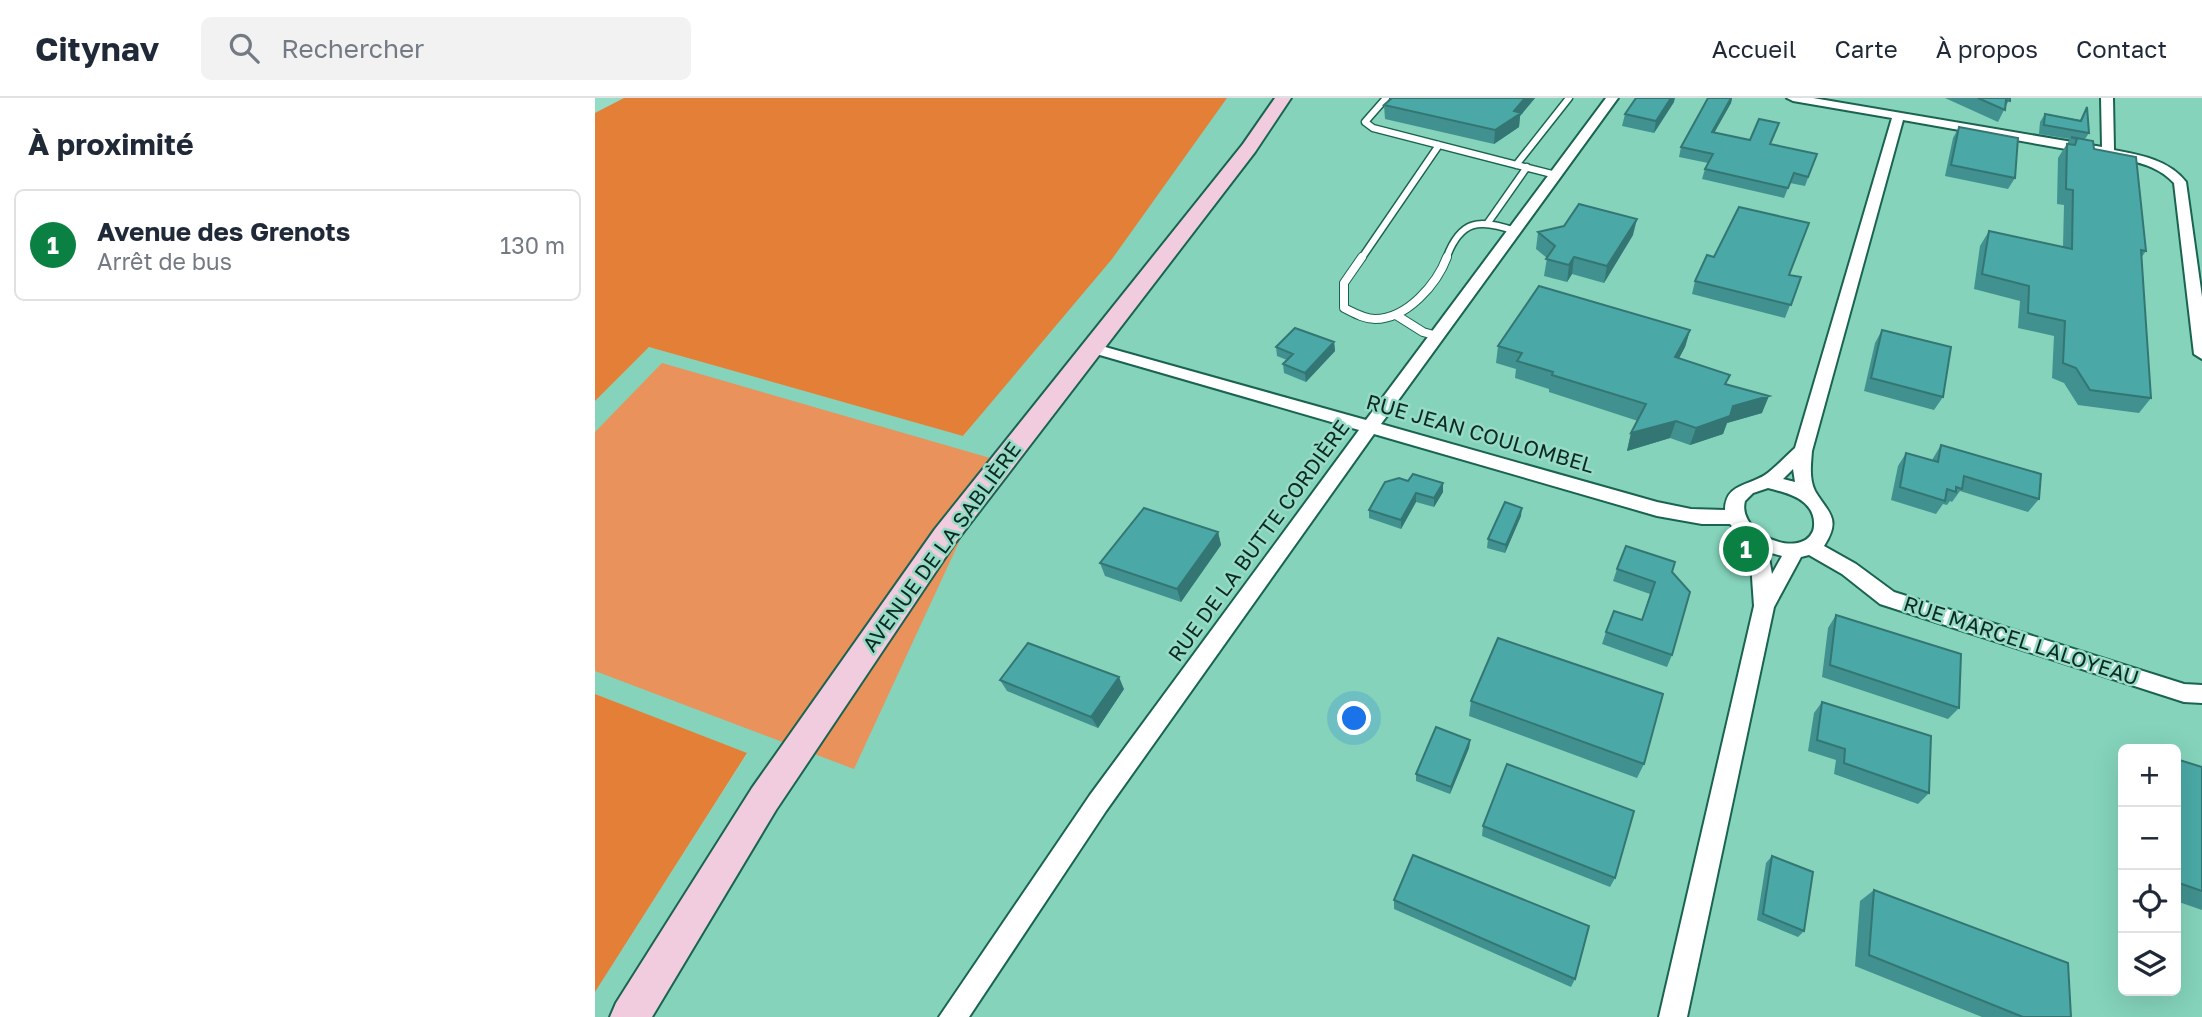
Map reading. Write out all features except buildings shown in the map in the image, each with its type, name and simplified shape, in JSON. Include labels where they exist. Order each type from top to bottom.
[{"type":"main road","name":"AVENUE DE LA SABLIÈRE","points":[[630,1017],[764,799],[945,536],[1249,148],[1283,98]]},
{"type":"street","name":"RUE DE LA BUTTE CORDIÈRE","points":[[953,1017],[1098,803],[1612,98]]},
{"type":"street","points":[[1793,98],[2108,152],[2140,159],[2166,169],[2180,183],[2202,354]]},
{"type":"street","points":[[2107,98],[2108,152]]},
{"type":"street","points":[[1808,496],[1802,475],[1803,451],[1898,116]]},
{"type":"street","name":"RUE JEAN COULOMBEL","points":[[1093,348],[1685,516],[1715,519],[1735,516]]},
{"type":"street","points":[[1768,482],[1803,451]]},
{"type":"street","points":[[1802,549],[1771,546],[1755,539],[1742,528],[1735,516],[1735,498],[1754,484],[1768,482],[1794,488],[1808,496],[1825,516],[1827,527],[1849,569]]},
{"type":"street","points":[[1764,606],[1802,549],[1820,540],[1827,527]]},
{"type":"street","points":[[1673,1017],[1764,606],[1762,563],[1755,539]]},
{"type":"street","name":"RUE MARCEL LALOYEAU","points":[[1802,549],[1849,569],[1887,598],[2183,692],[2202,694]]},
{"type":"lane","points":[[1386,98],[1366,122],[1373,128],[1556,175]]},
{"type":"lane","points":[[1516,164],[1569,98]]},
{"type":"lane","points":[[1439,145],[1344,283],[1344,308],[1356,316],[1372,319],[1396,315],[1405,310],[1438,278],[1457,234],[1465,227],[1480,222],[1515,231]]},
{"type":"lane","points":[[1487,224],[1527,167]]},
{"type":"lane","points":[[1396,315],[1423,332],[1437,336]]},
{"type":"shaded area","points":[[624,98],[1227,98],[1112,259],[963,436],[649,347],[595,401],[595,113]]},
{"type":"shaded area","points":[[1227,98],[2202,98],[2202,1017],[595,1017],[595,992],[747,754],[595,694],[595,401],[649,347],[964,436]]},
{"type":"shaded area","points":[[662,363],[997,460],[854,769],[595,671],[595,432]]},
{"type":"shaded area","points":[[595,694],[747,753],[595,992]]},
{"type":"place","name":"Avenue des Grenots","points":[[1746,549]]}]
